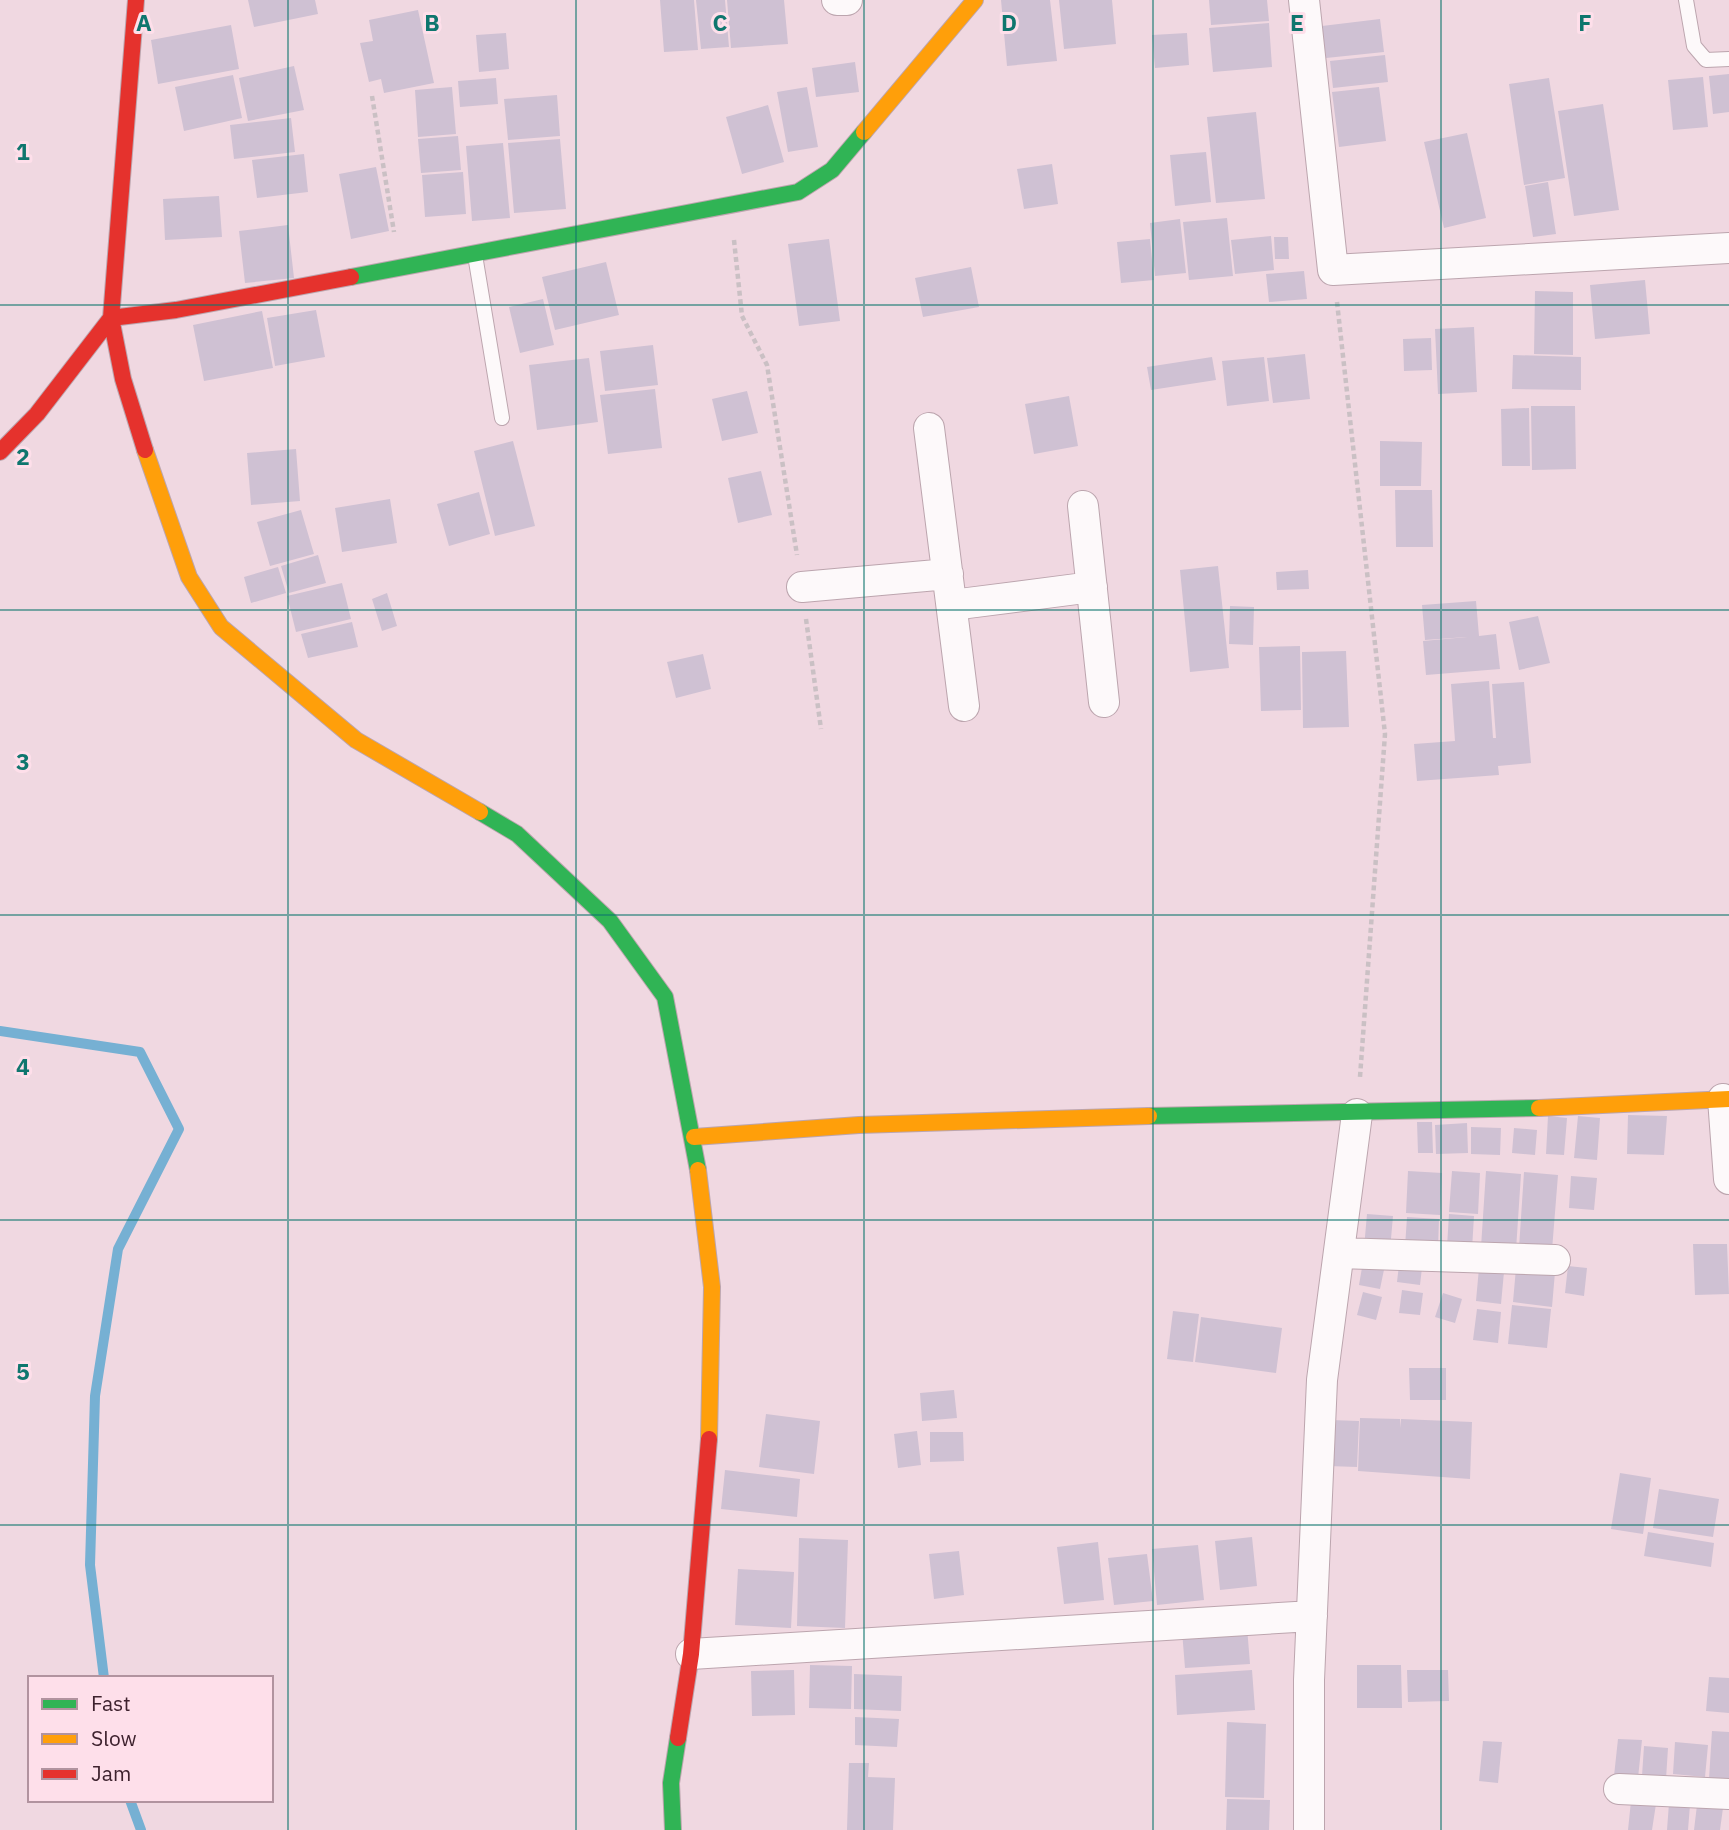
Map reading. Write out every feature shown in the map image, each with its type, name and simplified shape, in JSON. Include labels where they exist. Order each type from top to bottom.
[{"type":"street","points":[[136,0],[111,318],[123,379],[140,436],[189,577],[221,626],[356,740],[517,834],[610,921],[665,998],[694,1137],[712,1287],[709,1437],[691,1654],[671,1783],[673,1830]]},
{"type":"street","points":[[837,0],[847,0]]},
{"type":"street","points":[[0,452],[37,414],[111,318],[176,310],[798,192],[832,170],[975,0]]},
{"type":"street","points":[[1304,0],[1333,270],[1729,248]]},
{"type":"street","points":[[929,428],[964,706]]},
{"type":"street","points":[[1083,506],[1104,702]]},
{"type":"street","points":[[802,587],[948,574]]},
{"type":"street","points":[[952,606],[1092,587]]},
{"type":"street","points":[[694,1137],[821,1125],[962,1118],[1357,1114],[1726,1099],[1729,1179]]},
{"type":"street","points":[[1310,1830],[1312,1616],[1322,1380],[1357,1114]]},
{"type":"street","points":[[1339,1252],[1555,1261]]},
{"type":"street","points":[[691,1654],[1312,1616]]},
{"type":"street","points":[[1619,1789],[1729,1794]]},
{"type":"lane","points":[[1686,0],[1695,52],[1706,60],[1729,59]]},
{"type":"lane","points":[[475,254],[502,418]]},
{"type":"path","points":[[372,96],[400,268]]},
{"type":"path","points":[[730,205],[743,316],[767,365],[821,729]]},
{"type":"path","points":[[1333,270],[1385,734],[1357,1114]]},
{"type":"building","points":[[248,0],[315,0],[318,14],[254,27]]},
{"type":"building","points":[[660,0],[694,0],[698,50],[664,52]]},
{"type":"building","points":[[696,0],[725,0],[729,47],[701,49]]},
{"type":"building","points":[[727,0],[784,0],[788,44],[731,48]]},
{"type":"building","points":[[1001,0],[1050,0],[1057,61],[1007,66]]},
{"type":"building","points":[[1059,0],[1112,0],[1116,44],[1064,49]]},
{"type":"building","points":[[1209,0],[1267,0],[1269,21],[1211,25]]},
{"type":"building","points":[[418,10],[434,83],[384,93],[381,79],[369,82],[360,43],[373,41],[369,20]]},
{"type":"building","points":[[1380,19],[1384,52],[1326,58],[1322,26]]},
{"type":"building","points":[[1269,23],[1272,67],[1213,72],[1209,28]]},
{"type":"building","points":[[231,25],[239,69],[158,84],[151,40]]},
{"type":"building","points":[[506,33],[509,69],[479,72],[476,35]]},
{"type":"building","points":[[1187,33],[1189,65],[1155,68],[1152,35]]},
{"type":"building","points":[[1385,55],[1388,82],[1333,88],[1330,61]]},
{"type":"building","points":[[855,62],[859,92],[816,97],[812,68]]},
{"type":"building","points":[[294,66],[304,110],[248,121],[239,78]]},
{"type":"building","points":[[1729,74],[1729,112],[1713,114],[1709,76]]},
{"type":"building","points":[[233,75],[242,118],[184,131],[175,87]]},
{"type":"building","points":[[1703,77],[1708,127],[1673,130],[1668,80]]},
{"type":"building","points":[[496,78],[498,104],[460,107],[458,81]]},
{"type":"building","points":[[1549,78],[1565,178],[1524,185],[1509,84]]},
{"type":"building","points":[[452,87],[456,134],[418,137],[415,90]]},
{"type":"building","points":[[807,87],[818,147],[788,152],[777,92]]},
{"type":"building","points":[[1379,87],[1386,141],[1339,147],[1332,92]]},
{"type":"building","points":[[557,95],[560,136],[508,140],[504,99]]},
{"type":"building","points":[[1603,104],[1619,210],[1574,216],[1558,111]]},
{"type":"building","points":[[768,105],[784,162],[742,174],[726,117]]},
{"type":"building","points":[[1256,112],[1265,199],[1216,203],[1207,117]]},
{"type":"building","points":[[291,118],[295,152],[234,159],[230,125]]},
{"type":"building","points":[[1467,133],[1486,218],[1444,228],[1424,142]]},
{"type":"building","points":[[458,136],[461,170],[421,173],[418,139]]},
{"type":"building","points":[[560,139],[566,209],[514,213],[508,143]]},
{"type":"building","points":[[503,143],[510,218],[472,221],[466,146]]},
{"type":"building","points":[[1206,152],[1211,202],[1175,206],[1170,155]]},
{"type":"building","points":[[304,154],[308,192],[257,198],[252,160]]},
{"type":"building","points":[[1052,164],[1058,204],[1024,209],[1017,169]]},
{"type":"building","points":[[376,167],[389,231],[351,239],[339,174]]},
{"type":"building","points":[[463,172],[466,214],[425,217],[422,175]]},
{"type":"building","points":[[1548,182],[1556,234],[1533,237],[1525,186]]},
{"type":"building","points":[[219,196],[222,237],[165,240],[163,199]]},
{"type":"building","points":[[1227,218],[1233,276],[1189,280],[1183,222]]},
{"type":"building","points":[[1180,219],[1186,273],[1155,276],[1150,223]]},
{"type":"building","points":[[288,225],[294,278],[245,283],[239,231]]},
{"type":"building","points":[[1271,236],[1274,270],[1235,274],[1231,240]]},
{"type":"building","points":[[1274,237],[1288,237],[1289,259],[1275,259]]},
{"type":"building","points":[[829,239],[840,321],[799,326],[788,244]]},
{"type":"building","points":[[1150,239],[1154,280],[1121,283],[1117,242]]},
{"type":"building","points":[[606,262],[619,315],[555,330],[542,277]]},
{"type":"building","points":[[971,267],[979,307],[923,317],[915,278]]},
{"type":"building","points":[[1304,271],[1307,299],[1269,302],[1266,274]]},
{"type":"building","points":[[1645,280],[1650,334],[1595,339],[1590,285]]},
{"type":"building","points":[[1535,291],[1573,292],[1573,355],[1534,354]]},
{"type":"building","points":[[543,299],[554,345],[520,353],[509,307]]},
{"type":"building","points":[[316,310],[325,357],[275,366],[267,318]]},
{"type":"building","points":[[262,311],[273,368],[204,381],[193,325]]},
{"type":"building","points":[[1474,327],[1477,392],[1438,394],[1435,329]]},
{"type":"building","points":[[1431,338],[1432,370],[1404,371],[1403,339]]},
{"type":"building","points":[[653,345],[658,385],[605,391],[600,351]]},
{"type":"building","points":[[1305,354],[1310,399],[1273,403],[1267,358]]},
{"type":"building","points":[[1513,355],[1581,357],[1581,390],[1512,389]]},
{"type":"building","points":[[1212,357],[1216,380],[1151,390],[1147,367]]},
{"type":"building","points":[[1264,357],[1269,401],[1227,406],[1222,361]]},
{"type":"building","points":[[589,358],[598,422],[537,430],[529,365]]},
{"type":"building","points":[[655,389],[662,448],[608,454],[600,395]]},
{"type":"building","points":[[747,391],[758,433],[722,441],[712,399]]},
{"type":"building","points":[[1069,396],[1078,446],[1034,454],[1025,404]]},
{"type":"building","points":[[1531,406],[1575,406],[1576,469],[1532,470]]},
{"type":"building","points":[[1529,408],[1530,466],[1502,466],[1501,409]]},
{"type":"building","points":[[513,441],[535,526],[495,536],[474,451]]},
{"type":"building","points":[[1380,441],[1422,442],[1421,486],[1380,486]]},
{"type":"building","points":[[296,449],[300,501],[251,505],[247,453]]},
{"type":"building","points":[[761,471],[772,515],[738,523],[728,478]]},
{"type":"building","points":[[1395,490],[1432,490],[1433,547],[1396,547]]},
{"type":"building","points":[[479,492],[490,534],[449,546],[437,504]]},
{"type":"building","points":[[390,499],[397,543],[342,552],[335,508]]},
{"type":"building","points":[[301,510],[314,554],[270,566],[257,522]]},
{"type":"building","points":[[318,555],[326,583],[289,593],[281,566]]},
{"type":"building","points":[[1218,566],[1229,668],[1190,672],[1180,570]]},
{"type":"building","points":[[278,567],[286,593],[251,603],[244,577]]},
{"type":"building","points":[[1308,570],[1309,589],[1277,590],[1276,572]]},
{"type":"building","points":[[342,583],[351,619],[296,632],[287,596]]},
{"type":"building","points":[[387,593],[397,626],[382,631],[372,599]]},
{"type":"building","points":[[1476,601],[1479,636],[1496,634],[1500,669],[1426,675],[1423,641],[1467,637],[1425,640],[1422,605]]},
{"type":"building","points":[[1230,606],[1254,607],[1253,645],[1229,644]]},
{"type":"building","points":[[1538,616],[1550,663],[1519,670],[1509,622]]},
{"type":"building","points":[[352,622],[358,647],[308,658],[301,634]]},
{"type":"building","points":[[1300,646],[1301,710],[1261,711],[1259,647]]},
{"type":"building","points":[[1346,651],[1349,727],[1303,728],[1302,652]]},
{"type":"building","points":[[703,654],[711,689],[676,698],[667,662]]},
{"type":"building","points":[[1489,681],[1493,738],[1496,738],[1492,684],[1524,682],[1531,763],[1498,766],[1499,775],[1417,781],[1414,744],[1455,741],[1451,684]]},
{"type":"building","points":[[1628,1115],[1667,1116],[1664,1155],[1627,1154]]},
{"type":"building","points":[[1548,1116],[1567,1118],[1564,1155],[1546,1154]]},
{"type":"building","points":[[1578,1116],[1600,1118],[1597,1160],[1574,1158]]},
{"type":"building","points":[[1417,1122],[1432,1122],[1433,1153],[1418,1153]]},
{"type":"building","points":[[1467,1123],[1468,1153],[1436,1154],[1435,1125]]},
{"type":"building","points":[[1471,1127],[1501,1128],[1500,1155],[1471,1154]]},
{"type":"building","points":[[1514,1128],[1537,1130],[1535,1155],[1512,1153]]},
{"type":"building","points":[[1408,1171],[1442,1173],[1440,1215],[1406,1213]]},
{"type":"building","points":[[1452,1171],[1480,1173],[1478,1214],[1449,1212]]},
{"type":"building","points":[[1486,1171],[1521,1174],[1516,1250],[1481,1247]]},
{"type":"building","points":[[1524,1172],[1558,1175],[1552,1250],[1519,1248]]},
{"type":"building","points":[[1571,1176],[1597,1178],[1594,1210],[1569,1208]]},
{"type":"building","points":[[1367,1214],[1393,1216],[1390,1250],[1364,1248]]},
{"type":"building","points":[[1449,1214],[1474,1216],[1472,1249],[1447,1247]]},
{"type":"building","points":[[1407,1217],[1439,1219],[1438,1249],[1405,1247]]},
{"type":"building","points":[[1693,1244],[1727,1244],[1729,1294],[1695,1295]]},
{"type":"building","points":[[1364,1256],[1386,1260],[1380,1289],[1359,1285]]},
{"type":"building","points":[[1400,1256],[1423,1259],[1420,1285],[1397,1282]]},
{"type":"building","points":[[1568,1266],[1587,1268],[1584,1296],[1565,1293]]},
{"type":"building","points":[[1479,1268],[1504,1272],[1501,1304],[1476,1301]]},
{"type":"building","points":[[1516,1268],[1555,1272],[1552,1307],[1513,1302]]},
{"type":"building","points":[[1402,1290],[1423,1293],[1420,1315],[1399,1313]]},
{"type":"building","points":[[1363,1292],[1382,1297],[1376,1320],[1357,1315]]},
{"type":"building","points":[[1443,1293],[1462,1299],[1455,1323],[1435,1317]]},
{"type":"building","points":[[1512,1305],[1551,1309],[1547,1348],[1508,1344]]},
{"type":"building","points":[[1477,1309],[1501,1312],[1498,1343],[1473,1340]]},
{"type":"building","points":[[1173,1311],[1199,1314],[1193,1362],[1167,1359]]},
{"type":"building","points":[[1201,1317],[1282,1328],[1276,1373],[1195,1362]]},
{"type":"building","points":[[1409,1368],[1446,1368],[1446,1400],[1410,1400]]},
{"type":"building","points":[[954,1390],[957,1418],[922,1421],[920,1393]]},
{"type":"building","points":[[766,1414],[820,1421],[814,1474],[759,1467]]},
{"type":"building","points":[[1360,1418],[1400,1419],[1400,1428],[1401,1419],[1472,1422],[1470,1479],[1358,1471]]},
{"type":"building","points":[[1331,1420],[1359,1421],[1357,1467],[1328,1466]]},
{"type":"building","points":[[917,1431],[921,1465],[898,1468],[894,1434]]},
{"type":"building","points":[[930,1432],[963,1432],[964,1461],[930,1462]]},
{"type":"building","points":[[725,1470],[800,1479],[797,1517],[721,1509]]},
{"type":"building","points":[[1620,1473],[1651,1478],[1643,1534],[1611,1529]]},
{"type":"building","points":[[1659,1489],[1719,1499],[1713,1537],[1653,1528]]},
{"type":"building","points":[[1648,1532],[1714,1543],[1711,1567],[1644,1556]]},
{"type":"building","points":[[1252,1537],[1257,1586],[1220,1590],[1215,1541]]},
{"type":"building","points":[[799,1538],[848,1540],[845,1628],[797,1626]]},
{"type":"building","points":[[1098,1542],[1104,1600],[1064,1604],[1057,1547]]},
{"type":"building","points":[[1198,1545],[1204,1600],[1157,1605],[1152,1549]]},
{"type":"building","points":[[959,1551],[964,1595],[934,1599],[929,1554]]},
{"type":"building","points":[[1147,1554],[1153,1601],[1114,1605],[1108,1558]]},
{"type":"building","points":[[738,1569],[794,1572],[791,1628],[735,1625]]},
{"type":"building","points":[[1247,1627],[1250,1664],[1185,1668],[1182,1631]]},
{"type":"building","points":[[810,1665],[852,1666],[851,1709],[809,1708]]},
{"type":"building","points":[[1357,1665],[1401,1665],[1402,1708],[1357,1708]]},
{"type":"building","points":[[794,1670],[795,1715],[752,1716],[751,1671]]},
{"type":"building","points":[[1252,1670],[1255,1710],[1177,1715],[1175,1675]]},
{"type":"building","points":[[1407,1670],[1448,1670],[1449,1701],[1408,1702]]},
{"type":"building","points":[[854,1674],[902,1676],[901,1711],[854,1709]]},
{"type":"building","points":[[1709,1677],[1729,1678],[1729,1713],[1706,1711]]},
{"type":"building","points":[[855,1717],[899,1719],[897,1747],[855,1745]]},
{"type":"building","points":[[1227,1722],[1266,1724],[1264,1798],[1225,1797]]},
{"type":"building","points":[[1712,1731],[1729,1732],[1729,1780],[1709,1779]]},
{"type":"building","points":[[1618,1739],[1642,1740],[1638,1778],[1614,1776]]},
{"type":"building","points":[[1483,1741],[1502,1742],[1498,1783],[1479,1781]]},
{"type":"building","points":[[1675,1742],[1708,1745],[1705,1777],[1673,1774]]},
{"type":"building","points":[[1644,1746],[1668,1748],[1666,1779],[1642,1776]]},
{"type":"building","points":[[849,1763],[869,1763],[868,1777],[895,1778],[893,1830],[847,1830]]},
{"type":"building","points":[[1227,1799],[1270,1800],[1269,1830],[1226,1830]]},
{"type":"building","points":[[1631,1801],[1656,1804],[1652,1830],[1628,1830]]},
{"type":"building","points":[[1669,1803],[1690,1805],[1688,1830],[1667,1830]]},
{"type":"building","points":[[1697,1805],[1723,1808],[1720,1830],[1694,1830]]},
{"type":"waterway","points":[[0,1031],[140,1052],[179,1129],[118,1249],[95,1396],[90,1565],[104,1676]]},
{"type":"waterway","points":[[131,1802],[141,1830]]},
{"type":"traffic: fast","points":[[351,277],[798,192],[832,170],[864,132]]},
{"type":"traffic: fast","points":[[480,812],[517,834],[610,921],[665,997],[698,1170]]},
{"type":"traffic: fast","points":[[1149,1116],[1539,1108]]},
{"type":"traffic: fast","points":[[673,1830],[671,1783],[678,1738]]},
{"type":"traffic: slow","points":[[864,132],[975,0]]},
{"type":"traffic: slow","points":[[145,450],[189,577],[221,627],[356,740],[480,812]]},
{"type":"traffic: slow","points":[[1539,1108],[1729,1099]]},
{"type":"traffic: slow","points":[[694,1137],[859,1125],[1149,1116]]},
{"type":"traffic: slow","points":[[698,1170],[712,1287],[709,1439]]},
{"type":"traffic: jam","points":[[136,0],[111,318],[123,379],[145,450]]},
{"type":"traffic: jam","points":[[0,452],[37,414],[111,318],[176,310],[351,277]]},
{"type":"traffic: jam","points":[[678,1738],[691,1654],[709,1439]]}]
